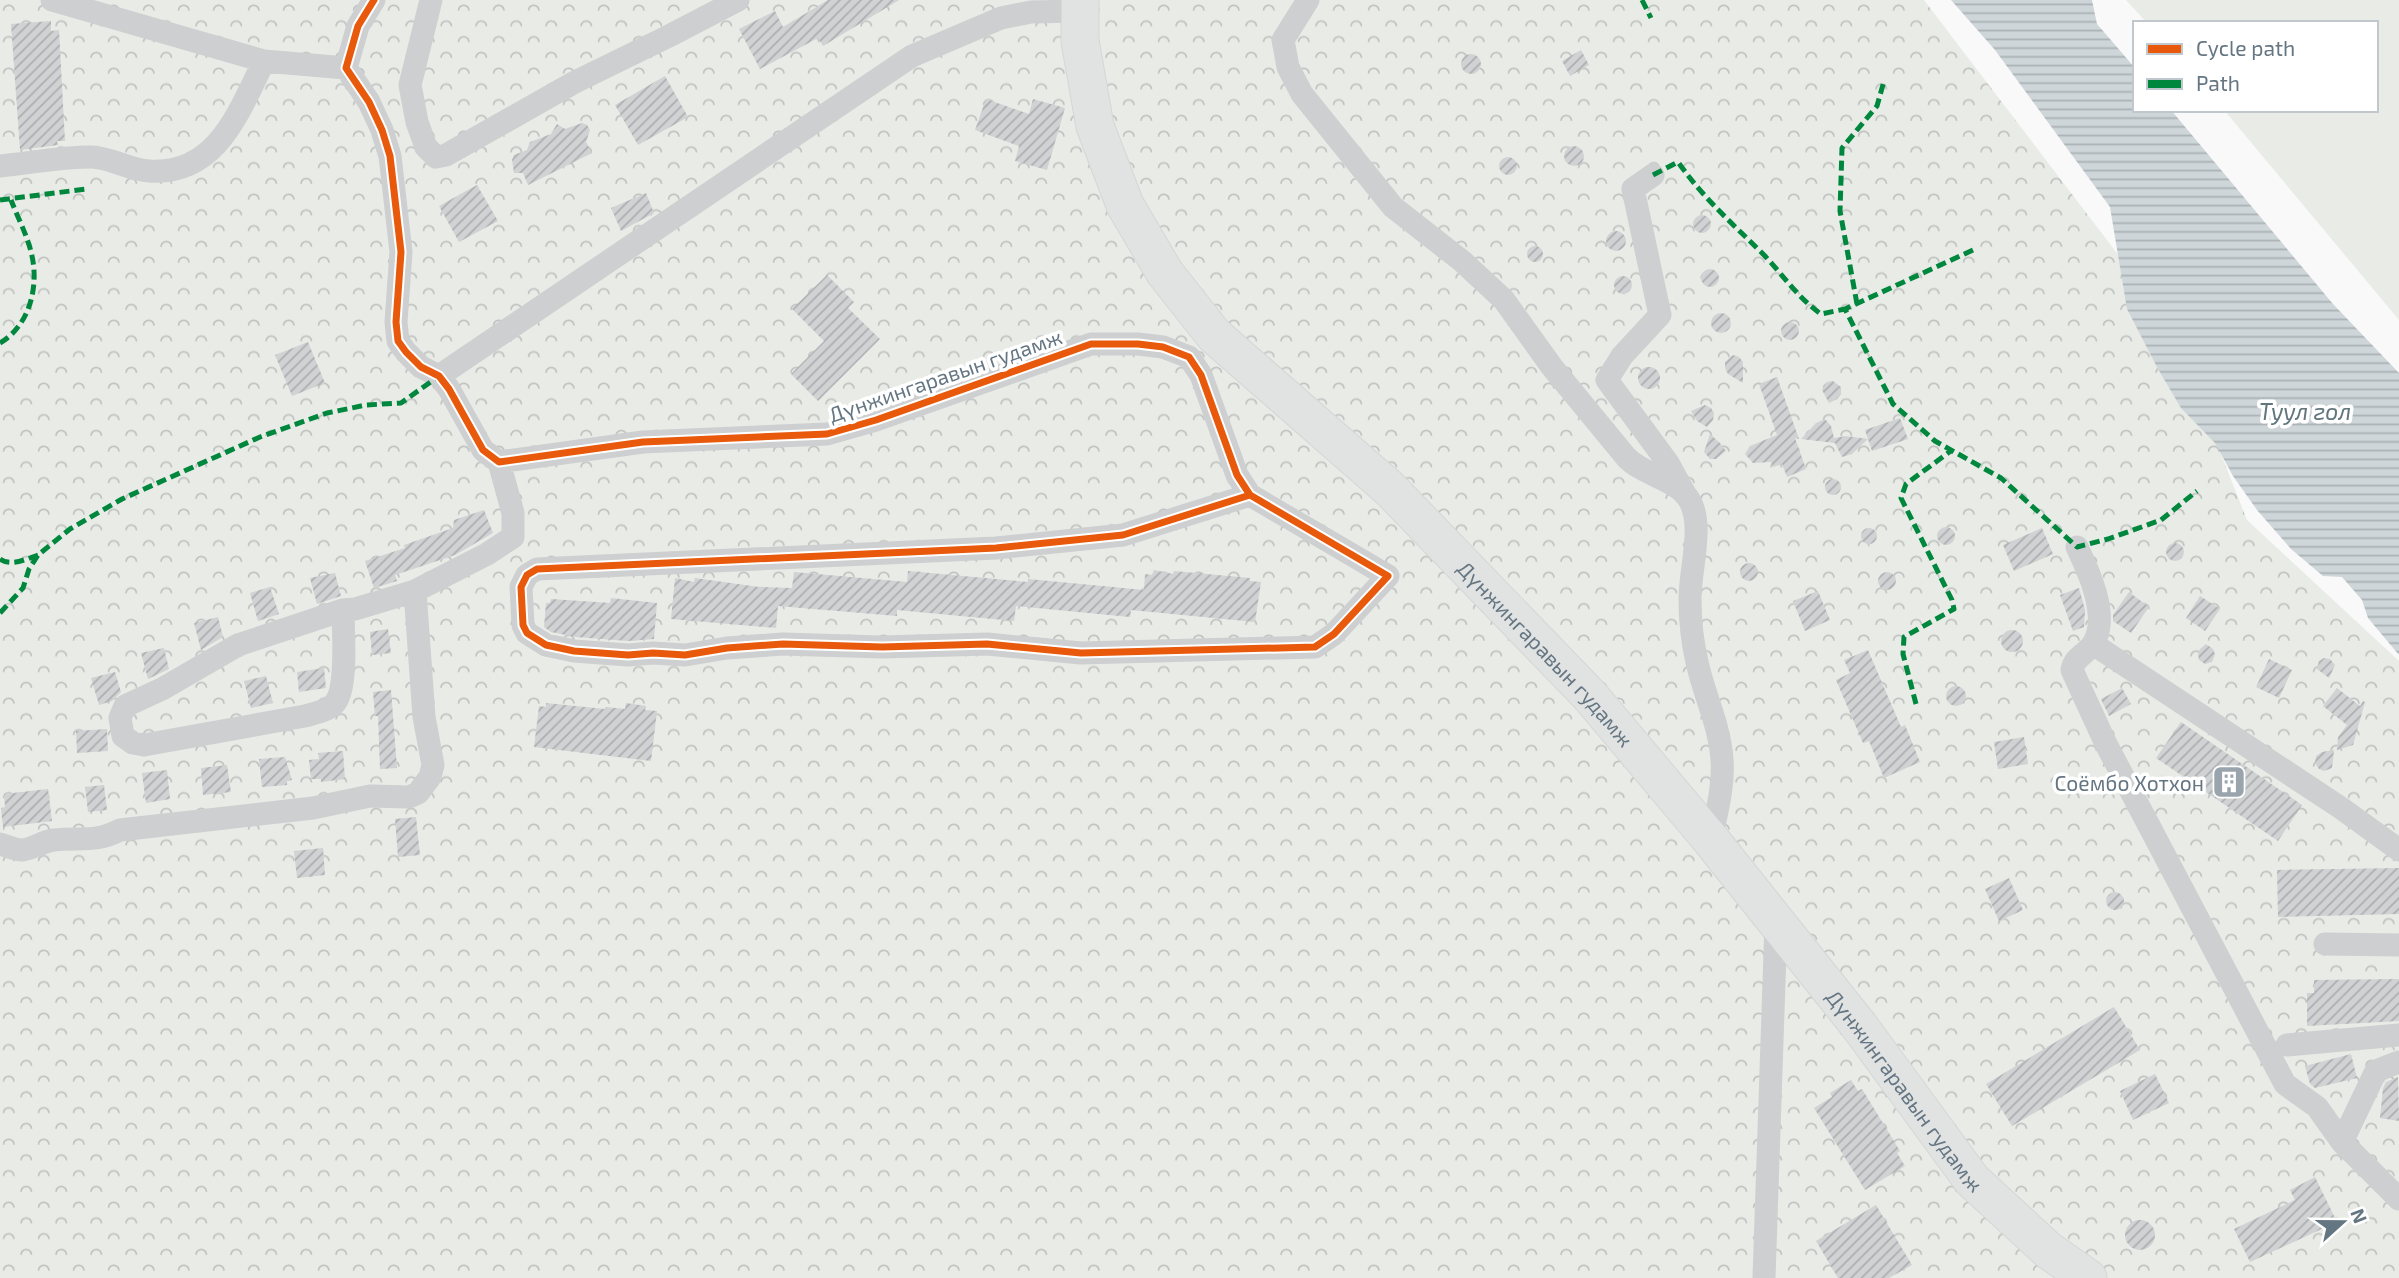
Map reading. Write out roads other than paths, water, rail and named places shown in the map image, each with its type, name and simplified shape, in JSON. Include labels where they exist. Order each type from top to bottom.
[{"type":"main road","name":"Дүнжингаравын гудамж","points":[[1080,6],[1080,41],[1094,126],[1125,205],[1165,273],[1202,346],[1390,489],[1591,697],[1711,840],[1860,1027],[1972,1180],[2048,1250],[2088,1278]]},
{"type":"street","points":[[52,0],[264,61],[346,68]]},
{"type":"street","points":[[346,68],[358,26],[373,0]]},
{"type":"street","points":[[430,0],[410,85],[421,135],[426,147],[436,157],[446,155],[575,82],[738,0]]},
{"type":"street","points":[[1308,0],[1283,40],[1288,67],[1302,94],[1393,207],[1462,261],[1504,300],[1552,367],[1626,457],[1635,466],[1675,486],[1688,498]]},
{"type":"street","points":[[439,376],[912,56],[1001,18],[1080,6]]},
{"type":"street","points":[[0,166],[94,157],[151,172],[194,162],[212,150],[232,124],[264,61]]},
{"type":"street","points":[[343,610],[341,690],[335,704],[322,711],[293,718],[144,745],[133,743],[123,736],[120,718],[125,705],[162,689],[238,645],[343,610],[415,591],[487,554],[513,537],[513,513],[499,463],[483,450],[439,376],[421,367],[398,341],[396,322],[401,252],[390,156],[369,102],[346,68]]},
{"type":"street","points":[[1653,174],[1633,189],[1660,315],[1622,356],[1607,380],[1668,463],[1694,514],[1696,532],[1692,563],[1691,624],[1697,662],[1716,723],[1722,759],[1722,783],[1711,840]]},
{"type":"street","name":"Дүнжингаравын гудамж","points":[[499,463],[643,442],[827,434],[876,420],[1091,344],[1138,344],[1163,348],[1202,346],[1201,375],[1237,475],[1250,495]]},
{"type":"street","points":[[1250,495],[1388,576],[1334,634],[1315,647],[1081,653],[987,645],[882,647],[783,644],[727,648],[685,655],[628,655],[574,651],[546,645],[527,633],[523,625],[521,587],[527,575],[537,569],[1009,547],[1123,535],[1250,495]]},
{"type":"street","points":[[2077,547],[2091,578],[2098,603],[2098,622],[2093,644],[2075,661],[2072,670],[2106,744],[2285,1084],[2317,1107],[2342,1142],[2399,1199]]},
{"type":"street","points":[[0,844],[18,850],[55,840],[86,841],[106,837],[120,830],[313,808],[370,796],[409,797],[418,793],[430,778],[433,765],[424,717],[415,591]]},
{"type":"street","points":[[2093,644],[2341,808],[2399,850]]},
{"type":"street","points":[[1765,1278],[1776,923]]},
{"type":"street","points":[[2325,944],[2399,945]]},
{"type":"street","points":[[2287,1045],[2399,1035]]},
{"type":"street","points":[[2342,1142],[2376,1071],[2399,1062]]},
{"type":"water","name":"Туул гол","points":[[1951,0],[2092,0],[2097,24],[2133,66],[2133,112],[2173,112],[2333,304],[2399,373],[2399,655],[2368,618],[2362,600],[2342,577],[2323,576],[2291,549],[2257,510],[2233,476],[2215,443],[2181,408],[2127,309],[2110,207],[1995,50]]},
{"type":"place","name":"Соёмбо Хотхон","points":[[2229,782]]}]
